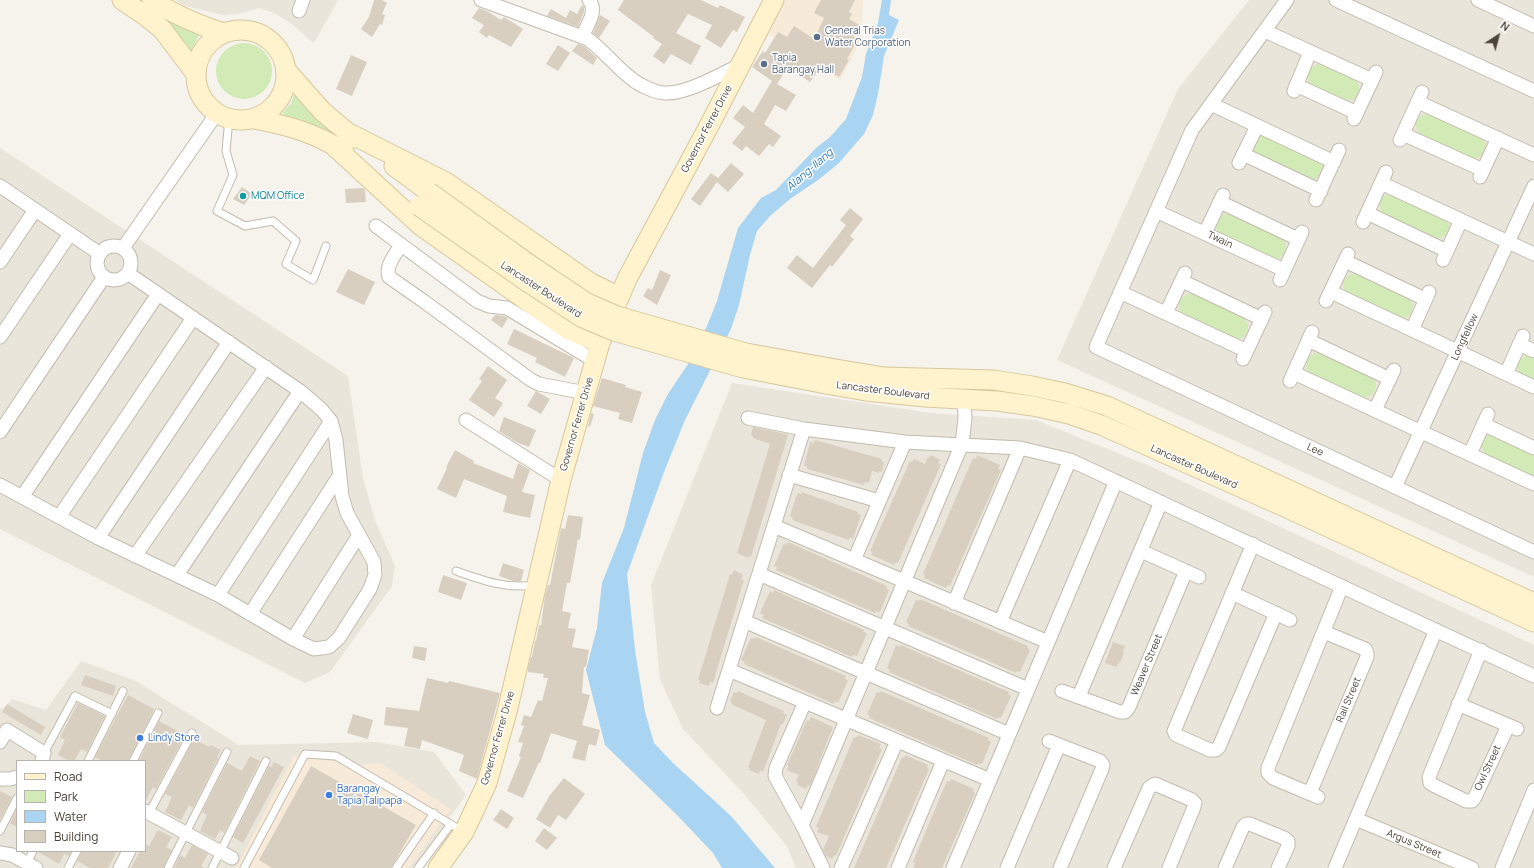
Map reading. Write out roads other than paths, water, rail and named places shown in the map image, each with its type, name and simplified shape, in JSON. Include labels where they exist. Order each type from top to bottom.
[{"type":"main road","points":[[122,0],[162,29],[196,74]]},
{"type":"main road","points":[[152,0],[174,14],[224,34]]},
{"type":"main road","name":"Governor Ferrer Drive","points":[[438,868],[457,828],[489,776],[507,712],[560,480],[600,343],[619,297],[774,0]]},
{"type":"main road","points":[[240,30],[253,32],[265,37],[277,48],[285,62],[286,85],[280,99],[269,111],[254,118],[237,120],[223,116],[208,105],[199,90],[196,74],[197,66],[204,50],[213,40],[224,34],[240,30]]},
{"type":"main road","name":"Lancaster Boulevard","points":[[286,70],[322,110],[339,138],[424,199],[523,279],[581,317],[614,331],[744,368],[828,376],[1001,381],[1065,393],[1107,406],[1534,603]]},
{"type":"main road","name":"Lancaster Boulevard","points":[[254,118],[280,124],[310,134],[339,138]]},
{"type":"main road","points":[[339,138],[446,182],[592,283],[619,297]]},
{"type":"main road","points":[[339,138],[421,226],[568,329],[600,343]]},
{"type":"main road","name":"Lancaster Boulevard","points":[[828,376],[866,391],[964,400],[997,401],[1033,406],[1069,414],[1101,425],[1287,508],[1534,622]]},
{"type":"street","points":[[481,0],[588,39],[601,48],[612,62],[632,80],[643,86],[665,93],[688,89],[740,65]]},
{"type":"street","points":[[582,37],[593,12],[593,5],[589,0]]},
{"type":"street","points":[[1166,313],[1184,277],[1264,314],[1245,355],[1166,313],[1120,292],[1192,130],[1288,0]]},
{"type":"street","points":[[1336,0],[1534,91]]},
{"type":"street","points":[[1478,0],[1534,26]]},
{"type":"street","points":[[1265,31],[1310,52],[1374,76],[1355,116],[1295,88],[1310,52]]},
{"type":"street","points":[[1498,138],[1482,174],[1402,137],[1420,97],[1534,155]]},
{"type":"street","points":[[1211,104],[1257,126],[1337,156],[1319,196],[1241,159],[1257,126]]},
{"type":"street","points":[[123,248],[223,116]]},
{"type":"street","points":[[1461,220],[1445,255],[1365,217],[1383,178],[1461,220],[1534,254]]},
{"type":"street","points":[[0,186],[100,254]]},
{"type":"street","name":"Longfellow","points":[[1395,487],[1534,186]]},
{"type":"street","name":"Twain","points":[[1156,210],[1205,233],[1282,275],[1300,236],[1222,199],[1205,233]]},
{"type":"street","points":[[0,262],[35,210]]},
{"type":"street","points":[[376,226],[477,301],[489,306],[507,308],[595,361]]},
{"type":"street","points":[[0,337],[70,234]]},
{"type":"street","points":[[401,245],[388,266],[386,271],[388,277],[422,300],[531,380],[539,384],[586,393]]},
{"type":"street","points":[[113,246],[123,248],[127,251],[132,260],[129,274],[114,281],[104,277],[98,269],[97,264],[100,254],[103,250],[113,246]]},
{"type":"street","points":[[1412,330],[1427,296],[1347,257],[1329,297],[1412,330],[1534,387]]},
{"type":"street","points":[[0,485],[98,538],[218,595],[293,639],[314,649],[329,646],[339,638],[370,589],[375,575],[374,562],[347,513],[342,496],[336,440],[331,421],[322,410],[300,390],[129,274]]},
{"type":"street","points":[[0,432],[104,277]]},
{"type":"street","name":"Lee","points":[[1120,292],[1096,347],[1534,552]]},
{"type":"street","points":[[22,497],[158,294]]},
{"type":"street","points":[[59,517],[193,318]]},
{"type":"street","points":[[1376,410],[1392,374],[1310,336],[1292,377],[1376,410],[1534,484]]},
{"type":"street","points":[[1506,374],[1521,340],[1534,351]]},
{"type":"street","points":[[98,538],[229,342]]},
{"type":"street","points":[[135,556],[266,366]]},
{"type":"street","points":[[177,575],[300,390]]},
{"type":"street","points":[[802,825],[962,444],[965,418],[964,400]]},
{"type":"street","points":[[748,418],[804,429],[905,442],[1020,448],[1070,460],[1481,650],[1534,676]]},
{"type":"street","points":[[1470,454],[1486,419],[1534,448]]},
{"type":"street","points":[[466,420],[560,480]]},
{"type":"street","points":[[218,595],[331,421]]},
{"type":"street","points":[[717,708],[804,429]]},
{"type":"street","points":[[854,560],[905,442]]},
{"type":"street","points":[[954,602],[1020,448]]},
{"type":"street","points":[[1000,622],[1070,460]]},
{"type":"street","points":[[789,475],[879,501]]},
{"type":"street","points":[[250,614],[339,476]]},
{"type":"street","points":[[953,868],[1116,481]]},
{"type":"street","points":[[1079,696],[1161,502]]},
{"type":"street","points":[[774,526],[1048,642]]},
{"type":"street","points":[[293,639],[358,535]]},
{"type":"street","points":[[1253,544],[1174,731],[1176,735],[1210,750],[1216,750],[1219,747],[1276,613]]},
{"type":"street","points":[[1141,551],[1199,577]]},
{"type":"street","name":"Weaver Street","points":[[1062,691],[1120,712],[1125,712],[1129,707],[1186,572]]},
{"type":"street","points":[[759,574],[1028,689]]},
{"type":"street","name":"Rail Street","points":[[1324,632],[1365,649],[1368,653],[1314,795],[1272,778],[1268,773],[1268,768],[1342,586]]},
{"type":"street","points":[[1232,593],[1290,620]]},
{"type":"street","points":[[744,621],[1009,734]]},
{"type":"street","points":[[1335,868],[1436,630]]},
{"type":"street","name":"Owl Street","points":[[1458,704],[1512,728],[1472,801],[1466,801],[1435,786],[1430,783],[1429,777],[1458,704],[1481,650]]},
{"type":"street","points":[[729,670],[990,780]]},
{"type":"street","points":[[805,702],[776,768],[775,776],[802,825],[823,868]]},
{"type":"street","points":[[0,742],[6,730],[43,757]]},
{"type":"street","points":[[841,868],[897,741]]},
{"type":"street","points":[[1007,868],[1054,743],[1100,761],[1103,765],[1060,868]]},
{"type":"street","points":[[898,868],[943,761]]},
{"type":"street","points":[[0,778],[10,779],[16,777]]},
{"type":"street","points":[[1114,868],[1149,788],[1155,784],[1192,800],[1195,803],[1169,868]]},
{"type":"street","points":[[1502,868],[1534,790]]},
{"type":"street","points":[[146,814],[186,833],[226,855]]},
{"type":"street","name":"Argus Street","points":[[1356,819],[1472,868]]},
{"type":"street","points":[[1225,868],[1243,827],[1246,824],[1250,824],[1288,841],[1288,846],[1278,868]]},
{"type":"street","points":[[120,868],[128,852]]},
{"type":"street","points":[[0,853],[12,855],[32,865]]},
{"type":"lane","points":[[223,116],[226,151],[233,176],[217,211],[245,226],[273,221],[296,241],[286,264],[313,280],[326,246]]},
{"type":"lane","points":[[456,571],[490,583],[505,586],[536,585]]},
{"type":"lane","points":[[89,760],[123,691]]},
{"type":"lane","points":[[43,757],[75,696],[112,714]]},
{"type":"lane","points":[[134,760],[158,713]]},
{"type":"lane","points":[[146,814],[192,733]]},
{"type":"lane","points":[[168,868],[227,752]]},
{"type":"lane","points":[[244,868],[305,754],[336,756],[457,828],[418,868]]},
{"type":"lane","points":[[212,868],[226,855],[266,761]]},
{"type":"lane","points":[[0,831],[16,800]]},
{"type":"lane","points":[[396,868],[434,813]]},
{"type":"lane","points":[[32,865],[33,852]]},
{"type":"lane","points":[[68,868],[76,852]]},
{"type":"water","name":"Alang-Ilang","points":[[882,0],[891,0],[889,15],[899,20],[884,56],[873,115],[864,134],[838,164],[790,199],[770,216],[757,231],[739,305],[731,329],[685,420],[664,472],[627,574],[635,650],[645,712],[654,743],[673,763],[731,816],[775,868],[722,868],[713,853],[678,816],[605,745],[586,670],[597,628],[602,583],[624,528],[643,453],[655,420],[668,394],[690,361],[707,326],[717,301],[738,228],[761,198],[776,190],[816,148],[830,137],[846,119],[862,77],[866,54],[878,23]]},
{"type":"place","name":"General Trias Water Corporation","points":[[817,37]]},
{"type":"place","name":"Tapia Barangay Hall","points":[[764,64]]},
{"type":"place","name":"MQM Office","points":[[243,196]]},
{"type":"place","name":"Lindy Store","points":[[140,738]]},
{"type":"place","name":"Barangay Tapia Talipapa","points":[[329,795]]}]
